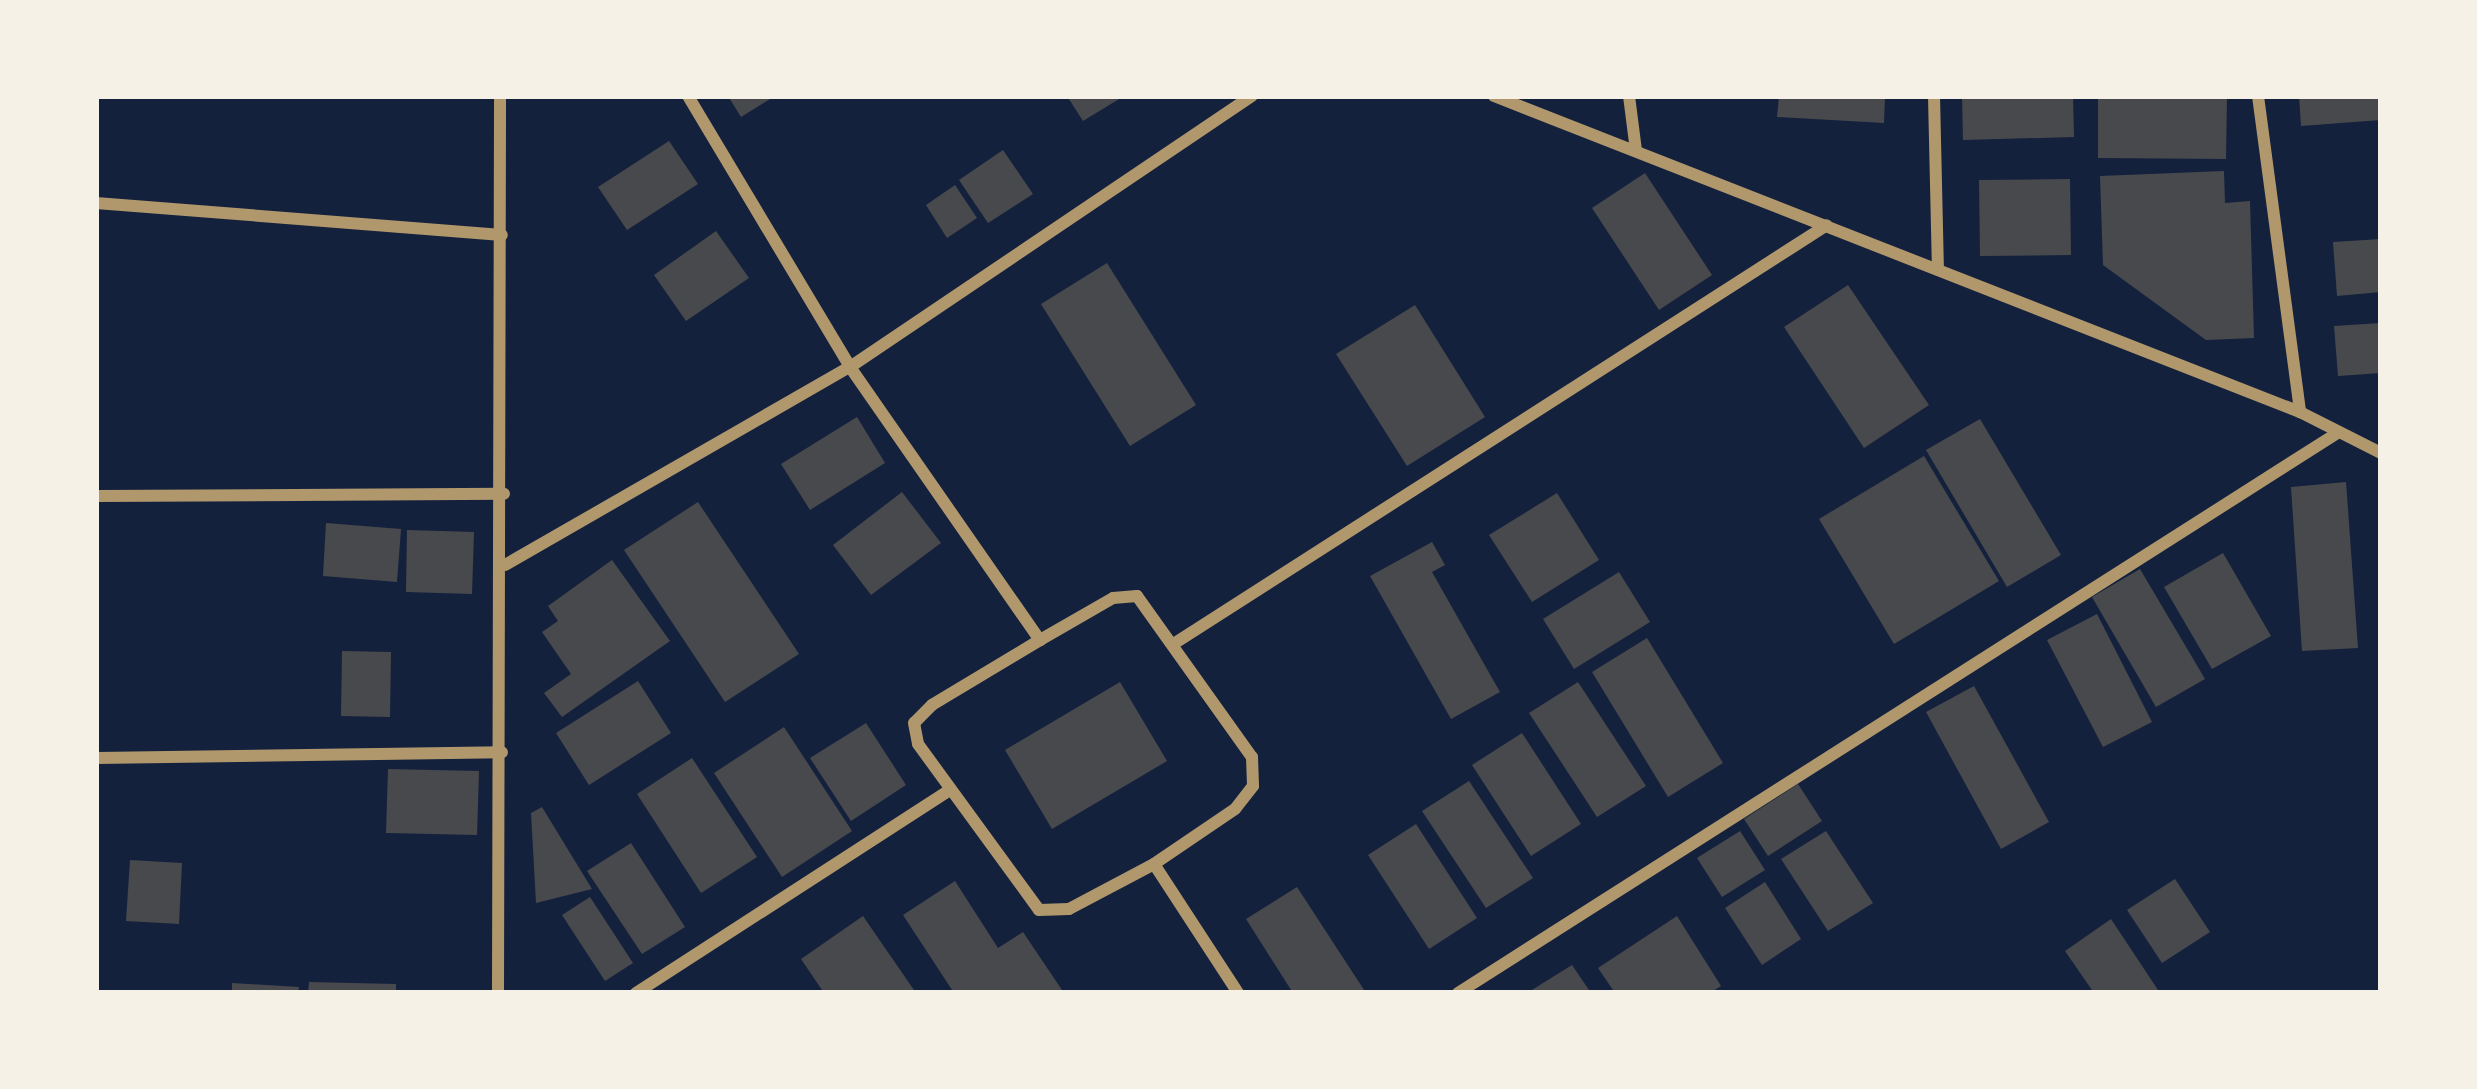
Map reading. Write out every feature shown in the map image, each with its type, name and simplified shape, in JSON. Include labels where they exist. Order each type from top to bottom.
[{"type":"street","points":[[498,993],[505,565],[500,96]]},
{"type":"street","points":[[688,96],[850,367],[1040,640]]},
{"type":"street","points":[[505,565],[850,367],[1252,96]]},
{"type":"street","points":[[1494,96],[2300,412],[2381,454]]},
{"type":"street","points":[[1629,96],[1636,151]]},
{"type":"street","points":[[1934,96],[1938,269]]},
{"type":"street","points":[[2258,96],[2300,412]]},
{"type":"street","points":[[96,203],[502,235]]},
{"type":"street","points":[[1175,643],[1827,225]]},
{"type":"street","points":[[1458,993],[2338,432]]},
{"type":"street","points":[[96,496],[504,494]]},
{"type":"street","points":[[1137,596],[1175,643],[1252,757],[1252,786],[1235,808],[1154,864],[1069,909],[1039,910],[918,744],[914,723],[1113,598],[1137,596]]},
{"type":"street","points":[[96,758],[502,752]]},
{"type":"street","points":[[636,993],[950,790]]},
{"type":"street","points":[[1154,864],[1238,993]]},
{"type":"building","points":[[728,96],[775,96],[741,117]]},
{"type":"building","points":[[1067,96],[1124,96],[1083,121]]},
{"type":"building","points":[[1779,96],[1885,96],[1884,123],[1777,117]]},
{"type":"building","points":[[1962,96],[2073,96],[2074,137],[1963,140]]},
{"type":"building","points":[[2098,96],[2227,96],[2226,159],[2098,158]]},
{"type":"building","points":[[2299,96],[2381,96],[2381,120],[2301,126]]},
{"type":"building","points":[[669,141],[698,184],[627,230],[598,187]]},
{"type":"building","points":[[1003,150],[1033,194],[988,223],[959,180]]},
{"type":"building","points":[[2224,171],[2225,203],[2250,201],[2254,338],[2206,340],[2103,265],[2100,176]]},
{"type":"building","points":[[1645,173],[1712,275],[1659,310],[1592,208]]},
{"type":"building","points":[[2070,179],[2071,255],[1980,256],[1979,180]]},
{"type":"building","points":[[955,185],[977,218],[947,238],[926,205]]},
{"type":"building","points":[[716,231],[749,278],[686,321],[654,275]]},
{"type":"building","points":[[2381,239],[2381,292],[2337,296],[2333,242]]},
{"type":"building","points":[[1107,263],[1196,405],[1130,446],[1041,304]]},
{"type":"building","points":[[1848,285],[1929,405],[1864,448],[1784,327]]},
{"type":"building","points":[[1415,305],[1485,417],[1407,466],[1336,354]]},
{"type":"building","points":[[2381,323],[2381,373],[2338,376],[2334,326]]},
{"type":"building","points":[[857,417],[885,463],[810,510],[781,464]]},
{"type":"building","points":[[1980,419],[2061,555],[2007,587],[1926,450]]},
{"type":"building","points":[[1924,456],[1999,581],[1894,644],[1819,519]]},
{"type":"building","points":[[2346,482],[2358,648],[2302,651],[2291,487]]},
{"type":"building","points":[[902,492],[941,543],[871,595],[833,545]]},
{"type":"building","points":[[1557,493],[1599,560],[1532,602],[1489,535]]},
{"type":"building","points":[[698,502],[799,654],[725,702],[624,550]]},
{"type":"building","points":[[326,523],[401,529],[397,582],[323,576]]},
{"type":"building","points":[[407,530],[474,532],[472,594],[406,592]]},
{"type":"building","points":[[1432,542],[1445,565],[1432,572],[1500,692],[1451,719],[1370,576]]},
{"type":"building","points":[[2223,553],[2271,636],[2212,669],[2164,587]]},
{"type":"building","points":[[612,560],[670,641],[562,717],[544,693],[571,674],[542,632],[558,621],[548,606]]},
{"type":"building","points":[[2140,569],[2205,679],[2156,707],[2092,597]]},
{"type":"building","points":[[1619,572],[1650,622],[1574,669],[1543,619]]},
{"type":"building","points":[[2097,614],[2152,722],[2103,747],[2047,640]]},
{"type":"building","points":[[1647,638],[1723,763],[1668,797],[1592,672]]},
{"type":"building","points":[[342,651],[391,652],[390,717],[341,716]]},
{"type":"building","points":[[638,681],[671,733],[589,785],[556,733]]},
{"type":"building","points":[[1120,682],[1167,761],[1052,829],[1005,750]]},
{"type":"building","points":[[1578,682],[1646,786],[1597,817],[1529,713]]},
{"type":"building","points":[[1974,686],[2049,822],[2001,849],[1926,712]]},
{"type":"building","points":[[866,723],[906,785],[851,821],[810,758]]},
{"type":"building","points":[[784,727],[852,831],[782,877],[714,773]]},
{"type":"building","points":[[1522,733],[1581,824],[1531,856],[1472,765]]},
{"type":"building","points":[[692,758],[757,857],[701,893],[637,794]]},
{"type":"building","points":[[388,769],[479,771],[477,835],[386,833]]},
{"type":"building","points":[[1469,781],[1533,878],[1486,908],[1422,811]]},
{"type":"building","points":[[1798,784],[1822,821],[1768,856],[1744,819]]},
{"type":"building","points":[[542,807],[592,889],[536,903],[531,813]]},
{"type":"building","points":[[1416,824],[1477,918],[1429,949],[1368,855]]},
{"type":"building","points":[[1740,831],[1765,870],[1722,897],[1697,858]]},
{"type":"building","points":[[1826,831],[1873,903],[1828,931],[1781,859]]},
{"type":"building","points":[[631,843],[685,927],[642,954],[587,871]]},
{"type":"building","points":[[130,860],[182,863],[179,924],[126,921]]},
{"type":"building","points":[[2175,879],[2210,932],[2162,963],[2127,910]]},
{"type":"building","points":[[955,881],[998,948],[1023,932],[1064,993],[954,993],[903,915]]},
{"type":"building","points":[[1765,882],[1801,939],[1762,965],[1725,908]]},
{"type":"building","points":[[1297,887],[1366,993],[1293,993],[1246,919]]},
{"type":"building","points":[[590,897],[633,963],[605,981],[562,915]]},
{"type":"building","points":[[863,916],[916,993],[824,993],[801,959]]},
{"type":"building","points":[[1677,916],[1721,986],[1710,993],[1615,993],[1598,968]]},
{"type":"building","points":[[2111,919],[2160,993],[2094,993],[2065,951]]},
{"type":"building","points":[[1572,965],[1591,993],[1527,993]]},
{"type":"building","points":[[309,982],[396,984],[396,993],[308,993]]},
{"type":"building","points":[[232,983],[299,987],[298,993],[232,993]]}]
